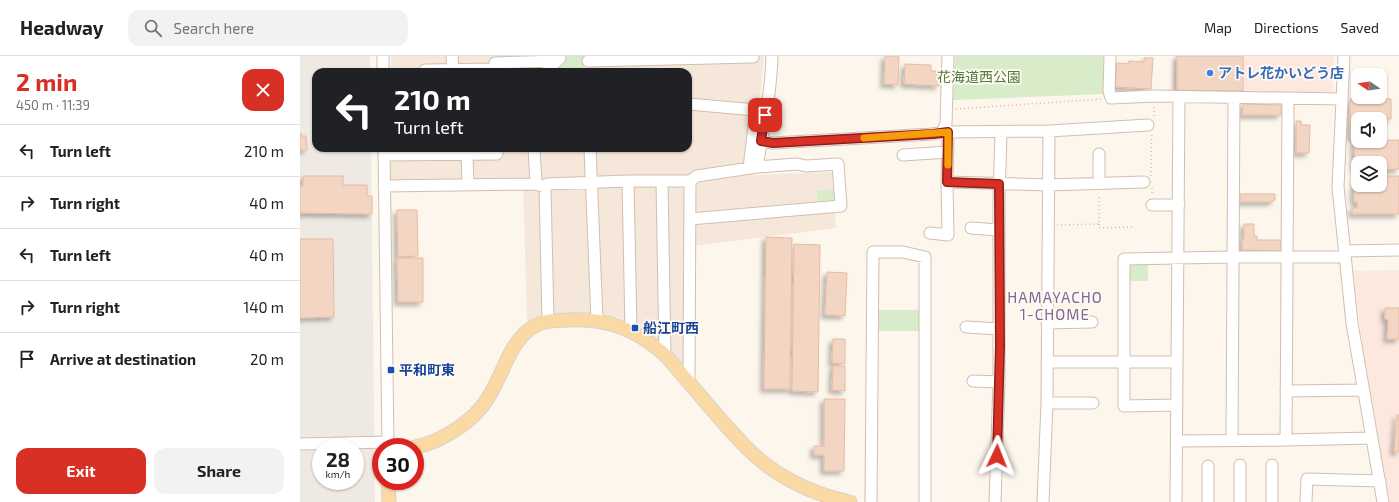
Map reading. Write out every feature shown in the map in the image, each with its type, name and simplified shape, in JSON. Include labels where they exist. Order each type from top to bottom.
[{"type":"main road","points":[[424,445],[440,440],[479,410],[488,398],[512,350],[523,335],[536,325],[548,321],[584,319],[597,320],[619,325],[649,342],[665,356],[689,382],[747,449],[769,467],[793,481],[817,492],[850,502]]},
{"type":"main road","points":[[388,490],[389,502]]},
{"type":"street","points":[[383,56],[383,68]]},
{"type":"street","points":[[452,56],[453,68]]},
{"type":"street","points":[[753,168],[761,141],[772,68],[772,56]]},
{"type":"street","points":[[930,233],[948,235],[948,152],[945,132],[948,56]]},
{"type":"street","points":[[1110,56],[1109,91],[1111,98],[1154,96],[1342,99]]},
{"type":"street","points":[[1344,56],[1338,187],[1352,323],[1383,502]]},
{"type":"street","points":[[588,63],[643,58],[753,57]]},
{"type":"street","points":[[495,68],[495,63],[560,58]]},
{"type":"street","points":[[550,68],[560,58]]},
{"type":"street","points":[[1176,502],[1179,97]]},
{"type":"street","points":[[1232,440],[1234,98]]},
{"type":"street","points":[[1286,440],[1288,99]]},
{"type":"street","points":[[692,104],[756,110],[753,168]]},
{"type":"street","points":[[761,141],[773,143],[933,134],[945,132],[1049,131],[1151,125]]},
{"type":"street","points":[[1043,502],[1047,403],[1047,226],[1049,131]]},
{"type":"street","points":[[995,502],[1000,329],[999,184],[1001,132]]},
{"type":"street","points":[[384,152],[388,438]]},
{"type":"street","points":[[468,185],[469,152],[497,154],[497,152]]},
{"type":"street","points":[[535,152],[541,185],[548,321]]},
{"type":"street","points":[[590,152],[597,320]]},
{"type":"street","points":[[903,155],[948,152]]},
{"type":"street","points":[[1099,154],[1099,183]]},
{"type":"street","points":[[384,186],[541,185],[628,181],[690,181],[696,176],[753,168],[797,164],[806,166],[838,164],[841,206],[690,219]]},
{"type":"street","points":[[628,181],[631,331]]},
{"type":"street","points":[[662,181],[665,356]]},
{"type":"street","points":[[689,382],[690,181]]},
{"type":"street","points":[[947,182],[1048,185],[1144,182]]},
{"type":"street","points":[[1152,206],[1179,205]]},
{"type":"street","points":[[971,228],[999,230]]},
{"type":"street","points":[[1177,405],[1124,406],[1124,259],[1287,257],[1399,250]]},
{"type":"street","points":[[871,502],[873,252],[903,252],[925,256],[925,502]]},
{"type":"street","points":[[1047,323],[1092,322]]},
{"type":"street","points":[[966,327],[1000,329]]},
{"type":"street","points":[[1047,362],[1177,362]]},
{"type":"street","points":[[973,381],[999,382]]},
{"type":"street","points":[[1286,391],[1363,390]]},
{"type":"street","points":[[1047,403],[1093,403]]},
{"type":"street","points":[[1177,441],[1372,438]]},
{"type":"street","points":[[300,444],[372,445]]},
{"type":"street","points":[[1240,465],[1240,502]]},
{"type":"street","points":[[1272,465],[1272,502]]},
{"type":"street","points":[[1208,466],[1208,502]]},
{"type":"street","points":[[1306,502],[1306,479],[1380,481]]},
{"type":"path","points":[[1152,206],[1151,125],[1154,96]]},
{"type":"path","points":[[946,110],[1111,98]]},
{"type":"path","points":[[1099,183],[1099,228],[1132,227]]},
{"type":"path","points":[[1047,226],[1099,224]]},
{"type":"shaded area","points":[[300,56],[370,56],[370,68],[312,68],[312,152],[371,152],[374,438],[372,438],[372,490],[375,490],[375,502],[300,502]]},
{"type":"shaded area","points":[[391,56],[764,56],[753,175],[832,172],[836,228],[685,247],[683,366],[646,330],[618,317],[553,316],[527,322],[523,180],[391,182],[391,152],[692,152],[692,68],[391,68]]},
{"type":"shaded area","points":[[1174,56],[1334,56],[1333,95],[1172,93]]},
{"type":"shaded area","points":[[1399,270],[1399,502],[1388,502],[1363,350],[1353,271]]},
{"type":"green space","points":[[568,56],[583,56],[584,68],[555,68]]},
{"type":"green space","name":"花海道西公園","points":[[955,56],[1103,56],[1104,94],[953,100]]},
{"type":"green space","points":[[838,189],[839,204],[818,205],[817,191]]},
{"type":"green space","points":[[1126,261],[1148,261],[1148,281],[1126,281]]},
{"type":"green space","points":[[872,310],[925,310],[925,331],[872,331]]},
{"type":"building","points":[[885,56],[899,56],[898,85],[884,84]]},
{"type":"building","name":"アトレ花かいどう店","points":[[1177,56],[1243,56],[1243,91],[1177,90]]},
{"type":"building","points":[[1144,58],[1153,58],[1151,89],[1115,87],[1117,63],[1129,64],[1129,61],[1144,62]]},
{"type":"building","points":[[905,64],[931,65],[931,71],[939,71],[939,86],[904,84]]},
{"type":"building","points":[[1350,99],[1351,104],[1387,104],[1387,99],[1391,99],[1391,119],[1387,119],[1387,112],[1351,112],[1350,138]]},
{"type":"building","points":[[1243,104],[1281,105],[1281,115],[1242,115]]},
{"type":"building","points":[[1296,121],[1301,121],[1301,125],[1310,125],[1309,153],[1296,153]]},
{"type":"building","points":[[300,133],[301,136],[306,136],[307,150],[300,150]]},
{"type":"building","points":[[1387,140],[1399,140],[1399,169],[1387,170],[1387,156],[1354,156],[1354,148],[1387,148]]},
{"type":"building","points":[[303,176],[343,176],[343,185],[367,185],[367,196],[372,196],[372,214],[300,213],[300,186],[303,186]]},
{"type":"building","points":[[1387,176],[1399,176],[1399,214],[1352,214],[1352,208],[1357,208],[1357,202],[1354,202],[1354,192],[1387,192]]},
{"type":"building","points":[[1240,194],[1275,194],[1275,200],[1272,202],[1240,202]]},
{"type":"building","points":[[397,210],[417,210],[418,256],[398,257]]},
{"type":"building","points":[[1244,224],[1254,224],[1254,236],[1257,236],[1257,240],[1281,240],[1281,251],[1242,250]]},
{"type":"building","points":[[766,237],[792,238],[790,389],[764,389]]},
{"type":"building","points":[[300,239],[333,239],[334,317],[300,318]]},
{"type":"building","points":[[794,244],[820,245],[818,392],[792,391]]},
{"type":"building","points":[[397,258],[423,258],[423,302],[398,302]]},
{"type":"building","points":[[827,272],[847,273],[845,316],[825,315]]},
{"type":"building","points":[[1385,308],[1399,308],[1399,339],[1387,339],[1388,320],[1385,319]]},
{"type":"building","points":[[833,339],[845,339],[845,364],[832,363]]},
{"type":"building","points":[[833,366],[845,366],[845,391],[832,390]]},
{"type":"building","points":[[824,399],[845,399],[844,471],[824,471],[824,455],[814,455],[814,446],[824,446]]},
{"type":"building","points":[[1397,415],[1399,415],[1399,452],[1394,452]]},
{"type":"slow traffic","points":[[864,138],[948,132],[948,165]]},
{"type":"place","name":"アトレ花かいどう店","points":[[1210,73]]},
{"type":"place","name":"船江町西","points":[[635,328]]},
{"type":"place","name":"平和町東","points":[[391,370]]},
{"type":"district","name":"HAMAYACHO 1-CHOME","points":[[1055,306]]},
{"type":"route","points":[[765,115],[761,141],[773,143],[948,132],[947,182],[999,184],[1000,346],[997,456]]}]
